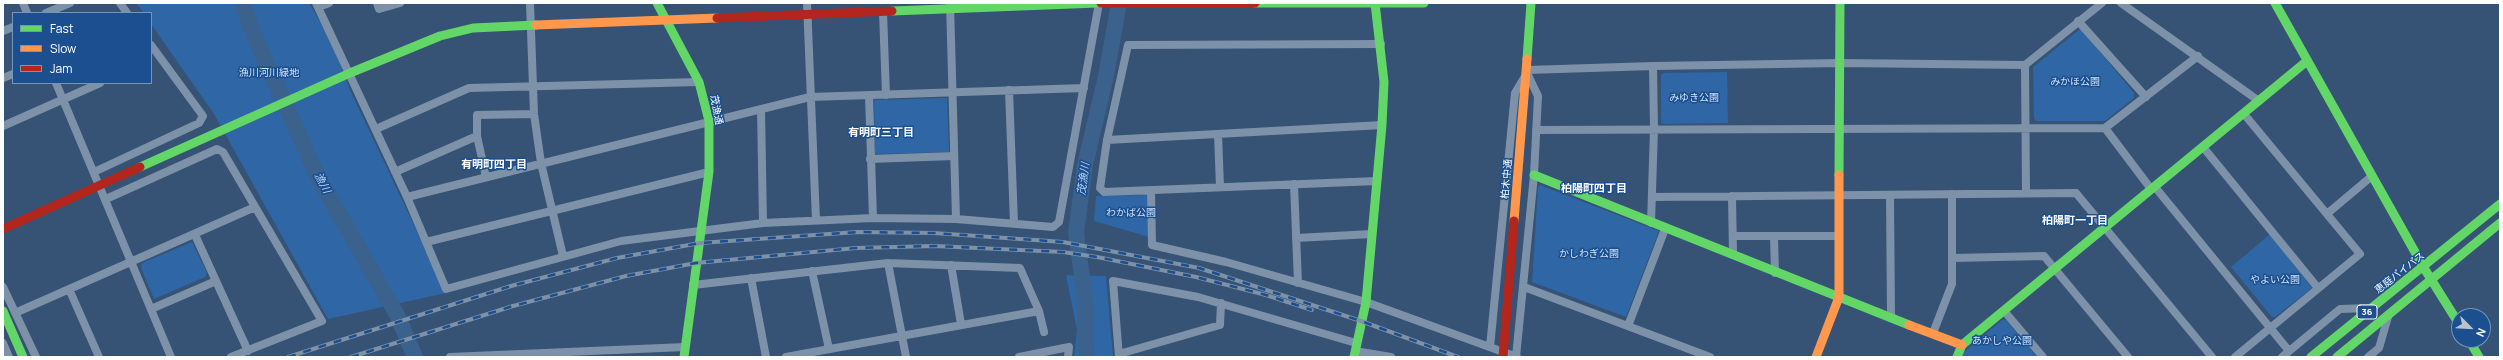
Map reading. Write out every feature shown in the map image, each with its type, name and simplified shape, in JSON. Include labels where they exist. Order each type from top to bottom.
[{"type":"main road","name":"茂漁通","points":[[657,3],[664,19],[699,82],[709,121],[709,172],[684,357]]},
{"type":"main road","points":[[3,229],[249,119],[314,88],[440,36],[473,28],[532,24],[883,12],[950,6],[1099,3],[1424,3]]},
{"type":"main road","points":[[1355,350],[1366,302],[1382,125],[1384,82],[1381,44],[1375,3]]},
{"type":"main road","name":"柏木中通","points":[[1503,357],[1527,72],[1531,3]]},
{"type":"main road","points":[[1816,357],[1839,298],[1840,3]]},
{"type":"main road","points":[[2276,3],[2307,61],[2424,268],[2451,311]]},
{"type":"main road","points":[[1958,357],[1962,345],[2005,312],[2104,228],[2307,61]]},
{"type":"main road","points":[[1534,175],[1775,273],[1962,345]]},
{"type":"main road","name":"恵庭バイパス","points":[[2311,357],[2424,268],[2500,204]]},
{"type":"main road","name":"36","points":[[2337,357],[2432,281],[2500,223]]},
{"type":"main road","points":[[3,311],[23,357]]},
{"type":"main road","points":[[2474,348],[2479,357]]},
{"type":"street","points":[[48,12],[70,3]]},
{"type":"street","points":[[120,3],[126,12]]},
{"type":"street","points":[[329,3],[318,5],[396,172],[446,289],[621,241],[702,232],[763,223],[873,218],[956,219],[1053,227],[1059,222],[1099,3]]},
{"type":"street","points":[[377,3],[379,9],[400,3]]},
{"type":"street","points":[[530,3],[532,24],[534,114],[541,163],[563,256]]},
{"type":"street","points":[[807,3],[816,220]]},
{"type":"street","points":[[1527,72],[1653,66],[1840,63],[2025,65],[2102,3]]},
{"type":"street","points":[[2121,3],[2198,56],[2259,101]]},
{"type":"street","points":[[950,6],[956,219]]},
{"type":"street","points":[[883,12],[886,95]]},
{"type":"street","points":[[2078,21],[2146,97]]},
{"type":"street","points":[[1377,180],[1151,191],[1104,192],[1100,188],[1107,140],[1128,45],[1381,44]]},
{"type":"street","points":[[94,172],[200,123],[202,116],[152,46]]},
{"type":"street","points":[[152,60],[159,56]]},
{"type":"street","points":[[1536,130],[1840,128],[2026,130],[2105,128],[2198,56]]},
{"type":"street","points":[[2025,65],[2026,192]]},
{"type":"street","points":[[1651,223],[1654,129],[1653,66]]},
{"type":"street","points":[[1151,191],[1152,245],[1226,262],[1366,302],[1490,346],[1516,357],[1534,175],[1538,96],[1527,72]]},
{"type":"street","points":[[1490,346],[1515,93],[1527,72]]},
{"type":"street","points":[[376,129],[469,88],[699,82]]},
{"type":"street","points":[[56,84],[106,199],[171,357]]},
{"type":"street","points":[[3,126],[98,84]]},
{"type":"street","points":[[407,197],[486,176],[810,97],[1084,88]]},
{"type":"street","points":[[1009,90],[1014,223]]},
{"type":"street","points":[[870,96],[870,159],[873,218]]},
{"type":"street","points":[[761,109],[763,223]]},
{"type":"street","points":[[486,176],[477,136],[477,114],[534,114]]},
{"type":"street","points":[[2235,357],[2360,254],[2328,213],[2244,114]]},
{"type":"street","points":[[1107,140],[1382,125]]},
{"type":"street","points":[[2105,128],[2153,188],[2271,327],[2289,351]]},
{"type":"street","points":[[1218,134],[1220,187]]},
{"type":"street","points":[[396,172],[477,136]]},
{"type":"street","points":[[2203,147],[2318,288]]},
{"type":"street","points":[[106,199],[217,149],[223,152],[322,321],[231,357]]},
{"type":"street","points":[[870,159],[954,156]]},
{"type":"street","points":[[426,242],[709,172]]},
{"type":"street","points":[[2328,213],[2372,176]]},
{"type":"street","points":[[1294,184],[1298,283]]},
{"type":"street","points":[[1653,197],[2026,192],[2076,193],[2212,357]]},
{"type":"street","points":[[1932,333],[1952,284],[1952,194]]},
{"type":"street","points":[[1890,195],[1891,317]]},
{"type":"street","points":[[1732,196],[1733,255]]},
{"type":"street","points":[[15,314],[255,207]]},
{"type":"street","points":[[1628,326],[1666,229]]},
{"type":"street","points":[[1296,238],[1372,234]]},
{"type":"street","points":[[195,235],[248,351]]},
{"type":"street","points":[[1733,236],[1839,236]]},
{"type":"street","points":[[1774,236],[1775,273]]},
{"type":"street","points":[[1952,258],[2044,256],[2128,357]]},
{"type":"street","points":[[693,285],[812,270],[888,263],[1020,268],[1039,311],[1044,332]]},
{"type":"street","points":[[888,263],[906,357]]},
{"type":"street","points":[[951,265],[960,324]]},
{"type":"street","points":[[812,270],[829,349]]},
{"type":"street","points":[[751,278],[766,357]]},
{"type":"street","points":[[151,309],[216,281]]},
{"type":"street","points":[[1221,303],[1220,325],[1119,355],[1113,281],[1198,297],[1221,303],[1355,350],[1390,357]]},
{"type":"street","points":[[3,287],[36,357]]},
{"type":"street","points":[[1524,287],[1710,357]]},
{"type":"street","points":[[69,289],[99,357]]},
{"type":"street","points":[[2282,357],[2340,309],[2372,308]]},
{"type":"street","points":[[786,357],[902,334],[1039,311]]},
{"type":"street","points":[[2005,312],[2043,357]]},
{"type":"street","points":[[2368,357],[2379,348],[2388,317]]},
{"type":"street","points":[[3,343],[9,357]]},
{"type":"street","points":[[450,357],[569,354],[685,347]]},
{"type":"street","points":[[1020,357],[1068,347],[1068,357]]},
{"type":"green space","name":"漁川河川緑地","points":[[136,3],[309,3],[331,40],[350,90],[446,293],[328,319],[214,114],[152,25],[152,12],[143,12]]},
{"type":"green space","name":"みかほ公園","points":[[2079,30],[2082,30],[2134,93],[2134,98],[2105,121],[2036,121],[2034,118],[2033,67]]},
{"type":"green space","name":"みゆき公園","points":[[1727,72],[1728,123],[1663,124],[1661,122],[1661,75],[1663,73]]},
{"type":"green space","points":[[947,98],[949,152],[875,154],[874,100]]},
{"type":"green space","name":"かしわぎ公園","points":[[1540,185],[1659,231],[1626,317],[1532,282],[1538,187]]},
{"type":"green space","name":"わかば公園","points":[[1149,195],[1149,237],[1094,221],[1096,196]]},
{"type":"green space","name":"やよい公園","points":[[2270,234],[2312,288],[2275,317],[2272,317],[2231,267]]},
{"type":"green space","points":[[192,242],[207,273],[205,277],[154,299],[141,268],[142,263]]},
{"type":"green space","points":[[1066,275],[1106,276],[1113,357],[1074,357],[1077,330]]},
{"type":"green space","name":"あかしや公園","points":[[2002,320],[2006,320],[2037,357],[1962,357],[1964,352]]},
{"type":"waterway","name":"漁川","points":[[242,3],[257,42],[319,179],[397,315],[415,357]]},
{"type":"waterway","name":"茂漁川","points":[[1086,357],[1085,298],[1076,233],[1085,165],[1106,76],[1119,3]]},
{"type":"railway","points":[[288,357],[511,286],[617,258],[700,243],[858,232],[934,233],[1063,242],[1199,268],[1361,321],[1458,357]]},
{"type":"railway","points":[[351,357],[513,306],[626,276],[696,263],[856,248],[935,246],[1063,252],[1097,257],[1196,277],[1266,295],[1312,310]]},
{"type":"traffic: fast","points":[[657,3],[699,82],[709,121],[709,172],[684,357]]},
{"type":"traffic: fast","points":[[892,11],[1098,3]]},
{"type":"traffic: fast","points":[[1255,3],[1424,3]]},
{"type":"traffic: fast","points":[[1354,357],[1366,302],[1382,125],[1384,82],[1375,3]]},
{"type":"traffic: fast","points":[[1527,59],[1531,3]]},
{"type":"traffic: fast","points":[[1839,175],[1840,3]]},
{"type":"traffic: fast","points":[[2275,3],[2424,268]]},
{"type":"traffic: fast","points":[[140,167],[350,73],[440,36],[473,28],[536,25]]},
{"type":"traffic: fast","points":[[1957,357],[1962,345],[2307,61]]},
{"type":"traffic: fast","points":[[1534,175],[1909,325]]},
{"type":"traffic: fast","points":[[2311,357],[2500,204]]},
{"type":"traffic: fast","points":[[2337,357],[2500,223]]},
{"type":"traffic: fast","points":[[2424,268],[2451,311]]},
{"type":"traffic: fast","points":[[3,311],[23,357]]},
{"type":"traffic: fast","points":[[2474,348],[2479,357]]},
{"type":"traffic: slow","points":[[536,25],[717,18]]},
{"type":"traffic: slow","points":[[1514,221],[1527,59]]},
{"type":"traffic: slow","points":[[1816,357],[1839,297],[1839,175]]},
{"type":"traffic: slow","points":[[1909,325],[1962,345]]},
{"type":"traffic: jam","points":[[1101,3],[1255,3]]},
{"type":"traffic: jam","points":[[717,18],[892,11]]},
{"type":"traffic: jam","points":[[3,229],[140,167]]},
{"type":"traffic: jam","points":[[1503,357],[1514,221]]},
{"type":"district","name":"有明町三丁目","points":[[881,133]]},
{"type":"district","name":"有明町四丁目","points":[[494,165]]},
{"type":"district","name":"柏陽町四丁目","points":[[1594,189]]},
{"type":"district","name":"柏陽町一丁目","points":[[2075,221]]}]
